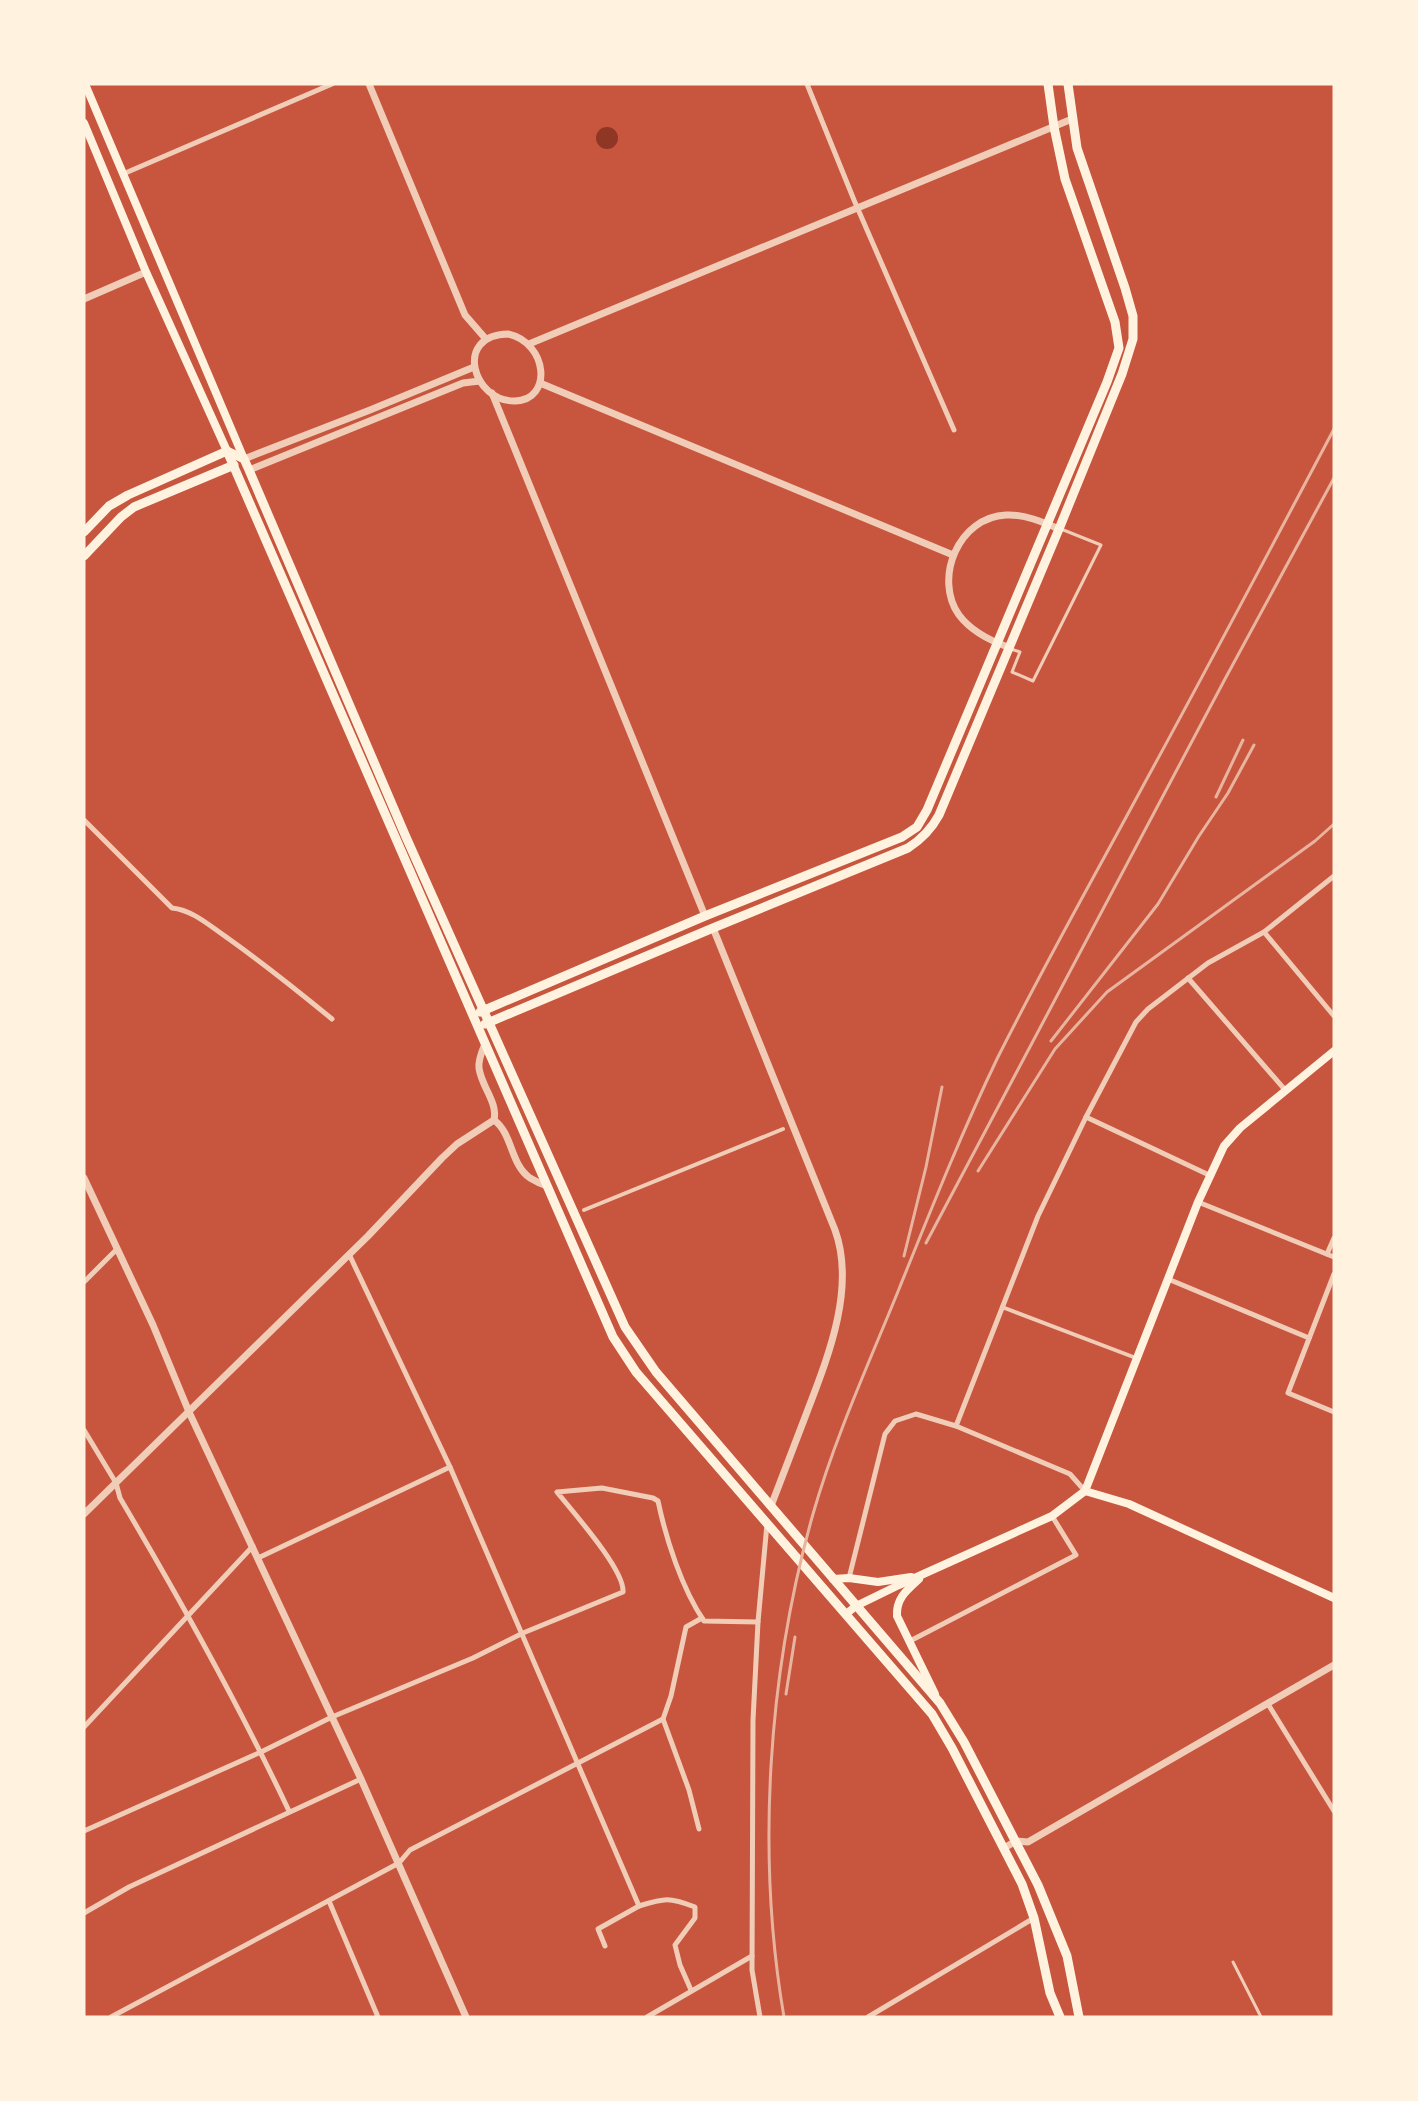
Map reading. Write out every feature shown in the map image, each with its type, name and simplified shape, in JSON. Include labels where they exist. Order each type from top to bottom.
[{"type":"main road","points":[[85,84],[374,762],[625,1327],[656,1372],[940,1703]]},
{"type":"main road","points":[[472,1016],[705,916],[902,837],[917,827],[927,810],[998,643],[1107,382],[1119,348],[1115,322],[1065,179],[1048,84]]},
{"type":"main road","points":[[478,1027],[908,848],[923,838],[939,815],[1122,374],[1132,339],[1133,316],[1083,170],[1072,119],[1068,84]]},
{"type":"main road","points":[[84,123],[146,272],[234,465],[613,1337],[629,1364],[932,1714],[1022,1884],[1034,1918],[1050,1992],[1060,2017]]},
{"type":"main road","points":[[157,297],[160,299],[168,297],[171,290]]},
{"type":"main road","points":[[84,532],[110,506],[128,495],[227,451],[244,459]]},
{"type":"main road","points":[[84,556],[120,517],[134,507],[234,465],[249,470]]},
{"type":"main road","points":[[705,916],[713,928]]},
{"type":"main road","points":[[846,1614],[856,1606],[1052,1516],[1085,1491],[1198,1202],[1224,1146],[1240,1128],[1334,1051]]},
{"type":"main road","points":[[1085,1491],[1130,1504],[1334,1598]]},
{"type":"main road","points":[[833,1579],[849,1578],[878,1582],[924,1574]]},
{"type":"main road","points":[[924,1574],[904,1592],[898,1604],[897,1616],[940,1703],[964,1742],[1016,1841],[1058,1929],[1067,1956],[1079,2017]]},
{"type":"street","points":[[123,174],[332,84]]},
{"type":"street","points":[[369,84],[465,315],[485,338]]},
{"type":"street","points":[[807,84],[954,430]]},
{"type":"street","points":[[529,344],[1072,119]]},
{"type":"street","points":[[84,298],[146,272]]},
{"type":"street","points":[[508,334],[529,344],[539,360],[542,376],[540,383],[530,395],[518,401],[508,400],[492,393],[480,381],[474,367],[477,352],[485,338],[508,334]]},
{"type":"street","points":[[244,459],[474,367]]},
{"type":"street","points":[[249,470],[463,383],[480,381]]},
{"type":"street","points":[[540,383],[953,555]]},
{"type":"street","points":[[492,393],[705,916]]},
{"type":"street","points":[[1008,647],[968,625],[959,615],[951,600],[947,584],[953,555],[969,531],[981,523],[1006,515],[1028,518],[1059,529]]},
{"type":"street","points":[[84,820],[172,908],[183,909],[203,921],[269,967],[332,1019]]},
{"type":"street","points":[[956,1426],[1038,1216],[1136,1022],[1148,1009],[1208,963],[1264,932],[1334,877]]},
{"type":"street","points":[[713,928],[836,1234],[841,1266],[841,1302],[833,1336],[823,1370],[771,1506]]},
{"type":"street","points":[[1264,932],[1334,1016]]},
{"type":"street","points":[[1188,978],[1286,1090]]},
{"type":"street","points":[[485,1044],[479,1068],[495,1109],[494,1120]]},
{"type":"street","points":[[1086,1117],[1209,1175]]},
{"type":"street","points":[[494,1120],[502,1127],[523,1172],[547,1186]]},
{"type":"street","points":[[84,1514],[349,1254],[457,1144],[494,1120]]},
{"type":"street","points":[[584,1210],[783,1129]]},
{"type":"street","points":[[84,1178],[153,1325],[189,1412],[361,1779],[466,2017]]},
{"type":"street","points":[[1198,1202],[1334,1257]]},
{"type":"street","points":[[1327,1254],[1334,1238]]},
{"type":"street","points":[[84,1282],[117,1249]]},
{"type":"street","points":[[349,1254],[450,1467],[639,1906]]},
{"type":"street","points":[[1334,1274],[1288,1393],[1334,1412]]},
{"type":"street","points":[[1168,1279],[1309,1338]]},
{"type":"street","points":[[1002,1307],[1138,1358]]},
{"type":"street","points":[[849,1578],[885,1434],[895,1421],[916,1413],[956,1426],[1070,1474],[1085,1491]]},
{"type":"street","points":[[84,1430],[116,1483],[120,1498],[188,1614],[261,1752],[289,1811]]},
{"type":"street","points":[[258,1557],[450,1467]]},
{"type":"street","points":[[84,1831],[261,1752],[332,1717],[473,1658],[523,1633],[624,1592],[624,1587],[612,1564],[557,1492],[602,1488],[652,1498],[658,1502],[665,1536],[704,1621],[758,1622]]},
{"type":"street","points":[[910,1641],[1076,1556],[1052,1516]]},
{"type":"street","points":[[760,2017],[752,1970],[753,1711],[767,1524]]},
{"type":"street","points":[[84,1727],[253,1546]]},
{"type":"street","points":[[699,1829],[689,1790],[663,1719],[671,1696],[686,1627],[702,1618]]},
{"type":"street","points":[[1004,1848],[1016,1841],[1028,1842],[1334,1665]]},
{"type":"street","points":[[1268,1704],[1332,1803],[1334,1811]]},
{"type":"street","points":[[111,2017],[399,1863],[410,1850],[663,1719]]},
{"type":"street","points":[[84,1913],[129,1887],[361,1779]]},
{"type":"street","points":[[605,1946],[597,1929],[639,1906],[663,1899],[674,1899],[695,1907],[695,1918],[675,1945],[680,1965],[691,1990]]},
{"type":"street","points":[[329,1901],[378,2017]]},
{"type":"street","points":[[868,2017],[1034,1918]]},
{"type":"street","points":[[647,2017],[752,1956]]},
{"type":"lane","points":[[1008,647],[1020,652],[1012,672],[1033,681],[1101,545],[1059,529]]},
{"type":"lane","points":[[1233,1962],[1261,2017]]},
{"type":"shaded area","points":[[607,127],[615,130],[618,138],[615,146],[607,149],[599,146],[596,138],[599,130]]},
{"type":"railway","points":[[784,2017],[775,1955],[770,1892],[771,1764],[786,1637],[798,1575],[822,1485],[853,1400],[946,1173],[997,1059],[1050,956],[1334,429]]},
{"type":"railway","points":[[926,1243],[1334,478]]},
{"type":"railway","points":[[1216,797],[1243,740]]},
{"type":"railway","points":[[1051,1041],[1158,904],[1228,793],[1254,745]]},
{"type":"railway","points":[[978,1171],[1055,1049],[1107,992],[1315,841],[1334,824]]},
{"type":"railway","points":[[904,1256],[926,1167],[942,1087]]},
{"type":"railway","points":[[786,1694],[795,1637]]}]
